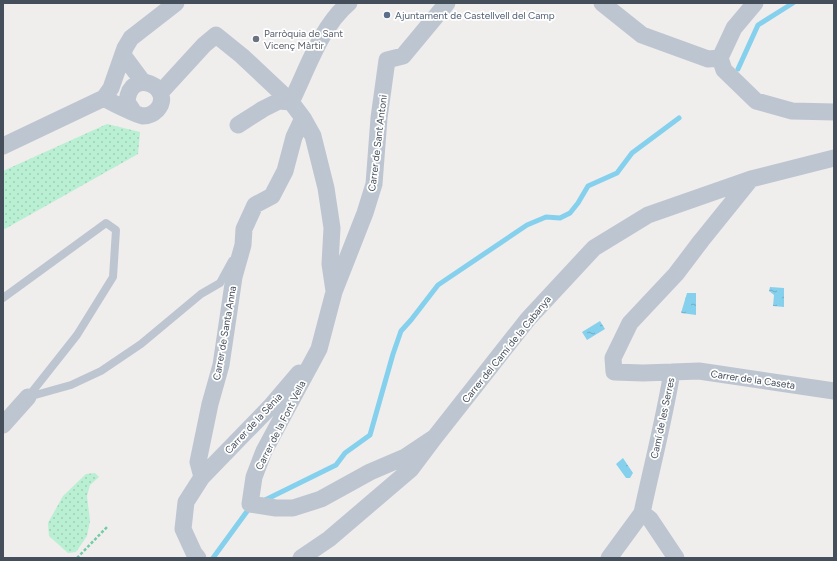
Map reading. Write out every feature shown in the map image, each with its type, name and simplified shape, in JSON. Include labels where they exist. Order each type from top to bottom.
[{"type":"street","points":[[3,146],[104,98],[111,88],[124,52],[131,38],[176,3]]},
{"type":"street","name":"Carrer de Sant Antoni","points":[[334,292],[365,213],[374,184],[379,118],[387,60],[403,56],[447,3]]},
{"type":"street","points":[[602,3],[642,35],[708,59],[720,58]]},
{"type":"street","points":[[755,3],[734,28],[720,58],[724,70],[756,100],[792,111],[834,112]]},
{"type":"street","points":[[292,102],[324,33],[344,5]]},
{"type":"street","points":[[160,94],[204,45],[216,35],[242,56],[292,102],[313,136],[326,188],[332,228],[330,264],[334,292]]},
{"type":"street","points":[[124,52],[143,82]]},
{"type":"street","points":[[104,98],[143,116],[154,113],[160,104],[160,94],[154,85],[143,82],[133,86],[127,102],[133,111]]},
{"type":"street","points":[[238,125],[263,109],[279,102],[292,102]]},
{"type":"street","name":"Carrer de Santa Anna","points":[[202,477],[198,462],[210,404],[221,365],[234,277],[243,245],[244,229],[255,205],[272,196],[285,171],[294,137],[303,118]]},
{"type":"street","name":"Carrer del Camí de la Cabanya","points":[[301,558],[329,539],[411,469],[434,437],[528,319],[594,248],[648,215],[752,179],[834,158]]},
{"type":"street","name":"Camí de les Serres","points":[[642,513],[652,463],[667,402],[672,372],[614,372],[613,358],[630,323],[676,274],[752,179]]},
{"type":"street","name":"Carrer de la Font Vella","points":[[334,292],[319,349],[264,451],[254,477],[250,504],[276,508],[293,508],[321,499],[370,472],[405,457],[434,437]]},
{"type":"street","name":"Carrer de la Sènia","points":[[202,477],[270,407],[319,349]]},
{"type":"street","name":"Carrer de la Caseta","points":[[672,372],[699,371],[834,391]]},
{"type":"street","points":[[3,425],[28,397]]},
{"type":"street","points":[[198,558],[194,553],[183,529],[186,502],[202,477]]},
{"type":"street","points":[[609,558],[642,513],[650,519],[674,552],[676,558]]},
{"type":"lane","points":[[3,298],[106,223],[116,230],[113,277],[77,335],[28,397]]},
{"type":"lane","points":[[28,397],[71,385],[83,380],[101,371],[141,344],[201,294],[220,283],[244,235]]},
{"type":"path","points":[[77,558],[108,526]]},
{"type":"green space","points":[[107,124],[140,132],[138,154],[3,230],[3,171]]},
{"type":"green space","points":[[95,473],[99,477],[90,485],[87,496],[90,521],[87,536],[76,552],[68,553],[49,536],[48,523],[63,496],[86,474]]},
{"type":"water","points":[[770,287],[784,288],[784,307],[773,306],[774,295],[769,291]]},
{"type":"water","points":[[687,293],[696,293],[696,315],[681,313]]},
{"type":"water","points":[[600,321],[605,329],[587,340],[582,332]]},
{"type":"water","points":[[623,458],[633,473],[630,478],[626,478],[616,464]]},
{"type":"waterway","points":[[738,69],[758,25],[793,3]]},
{"type":"waterway","points":[[263,501],[336,465],[345,453],[370,435],[401,331],[438,285],[527,225],[546,217],[560,218],[570,213],[588,186],[617,173],[632,153],[679,118]]},
{"type":"waterway","points":[[213,558],[248,510]]},
{"type":"place","name":"Ajuntament de Castellvell del Camp","points":[[387,15]]},
{"type":"place","name":"Parròquia de Sant Vicenç Màrtir","points":[[256,39]]}]
